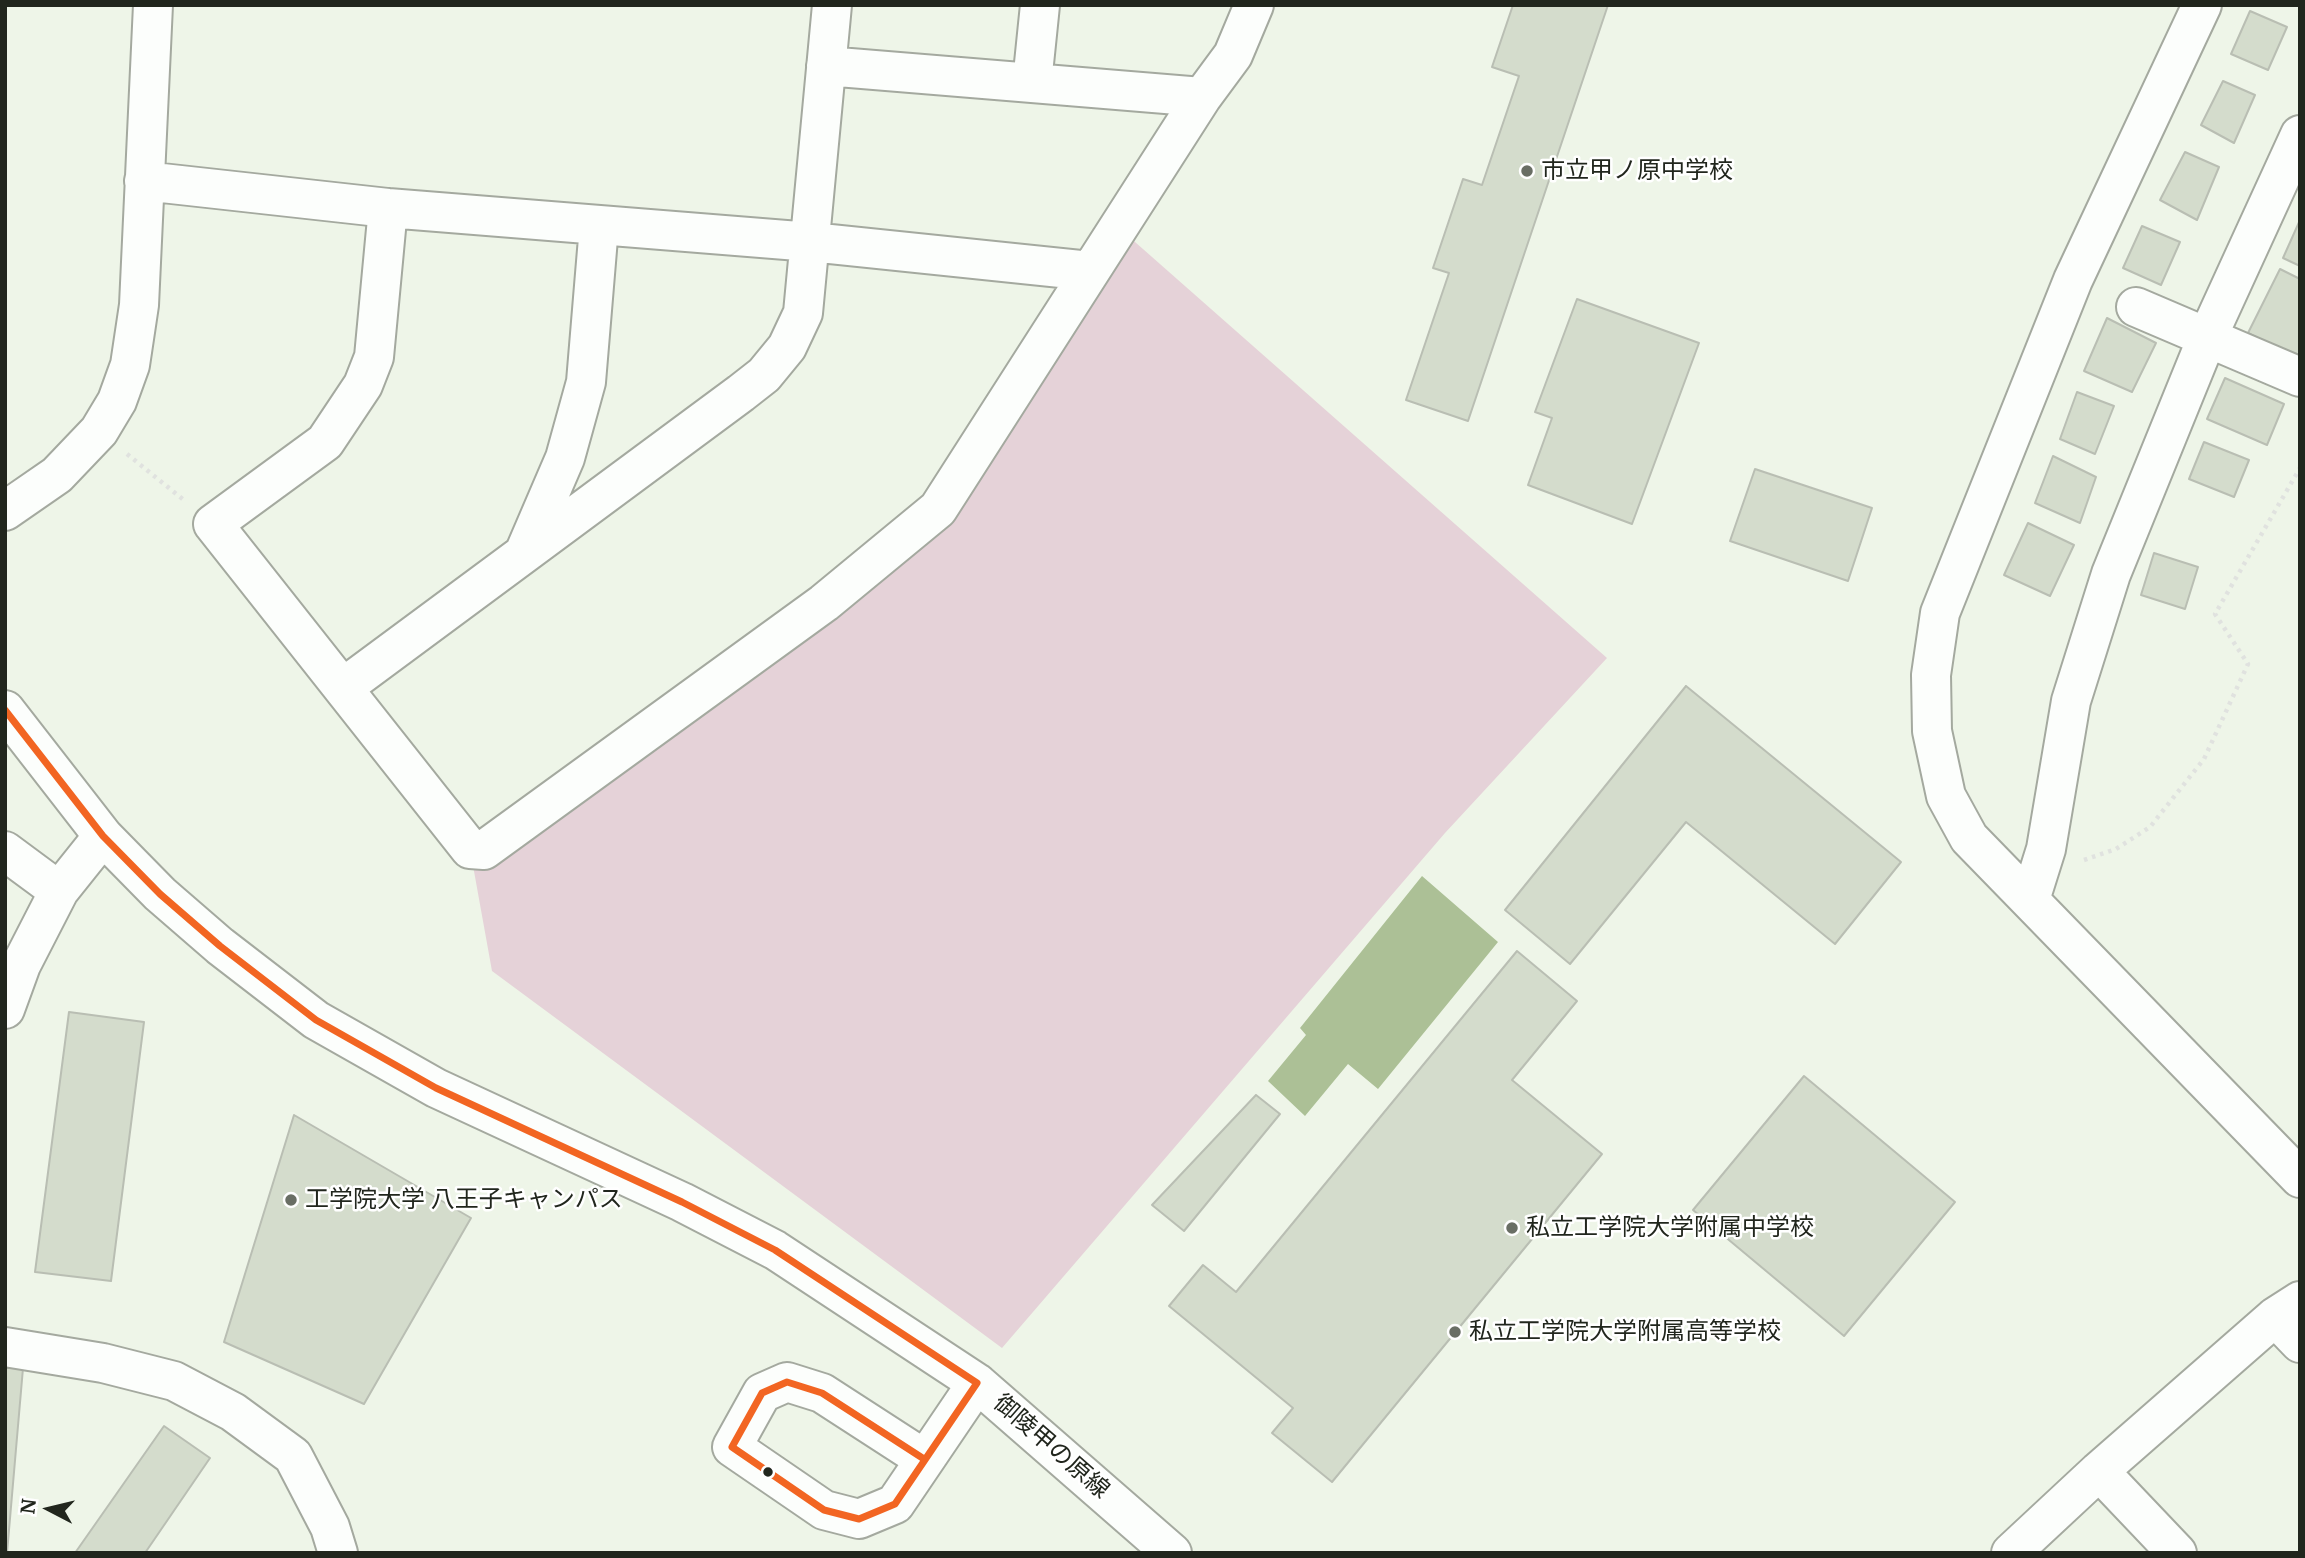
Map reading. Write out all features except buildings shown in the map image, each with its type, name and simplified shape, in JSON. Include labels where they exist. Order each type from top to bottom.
[{"type":"street","points":[[5,511],[57,475],[99,432],[117,401],[130,365],[139,305],[153,5]]},
{"type":"street","points":[[344,687],[764,375],[788,347],[803,313],[832,5]]},
{"type":"street","points":[[1032,83],[1040,5]]},
{"type":"street","points":[[388,208],[374,356],[363,385],[325,442],[213,524],[470,849],[484,850],[824,603],[938,509],[1202,97],[1233,55],[1254,5]]},
{"type":"street","points":[[2202,5],[2073,280],[1940,613],[1931,675],[1932,720],[1946,796],[1969,838],[2034,888],[2300,1178]]},
{"type":"street","points":[[826,66],[1202,97]]},
{"type":"street","points":[[2034,888],[2046,849],[2071,701],[2111,573],[2207,338],[2300,135]]},
{"type":"street","points":[[144,181],[388,208],[811,242],[1090,271]]},
{"type":"street","points":[[524,553],[565,458],[586,382],[599,226]]},
{"type":"street","points":[[2136,307],[2300,377]]},
{"type":"street","name":"御陵甲の原線","points":[[5,710],[103,836],[160,894],[220,946],[316,1020],[436,1088],[682,1202],[775,1250],[977,1382],[1172,1553]]},
{"type":"street","points":[[5,1009],[21,965],[59,891],[103,836]]},
{"type":"street","points":[[5,851],[59,891]]},
{"type":"street","points":[[2011,1553],[2099,1471],[2291,1320]]},
{"type":"street","points":[[5,1347],[103,1363],[174,1381],[233,1412],[293,1455],[330,1527],[338,1553]]},
{"type":"street","points":[[924,1459],[822,1393],[787,1382],[762,1393],[732,1447],[824,1510],[859,1519],[895,1504],[977,1382]]},
{"type":"street","points":[[2099,1471],[2177,1553]]},
{"type":"path","points":[[99,432],[213,524]]},
{"type":"path","points":[[2034,888],[2116,849],[2150,827],[2204,758],[2248,664],[2215,614],[2300,468]]},
{"type":"shaded area","points":[[1118,227],[1607,658],[1445,833],[1002,1348],[492,971],[470,849],[938,509]]},
{"type":"shaded area","points":[[1422,876],[1498,942],[1378,1089],[1348,1064],[1305,1116],[1268,1081],[1306,1035],[1300,1028]]},
{"type":"transit line","points":[[5,710],[103,836],[160,894],[220,946],[316,1020],[436,1088],[682,1202],[775,1250],[977,1383],[895,1504],[859,1519],[824,1510],[732,1447],[762,1393],[787,1382],[822,1393],[924,1459]]},
{"type":"place","name":"市立甲ノ原中学校","points":[[1527,171]]},
{"type":"place","name":"工学院大学 八王子キャンパス","points":[[291,1200]]},
{"type":"place","name":"私立工学院大学附属中学校","points":[[1512,1228]]},
{"type":"place","name":"私立工学院大学附属高等学校","points":[[1455,1332]]}]
